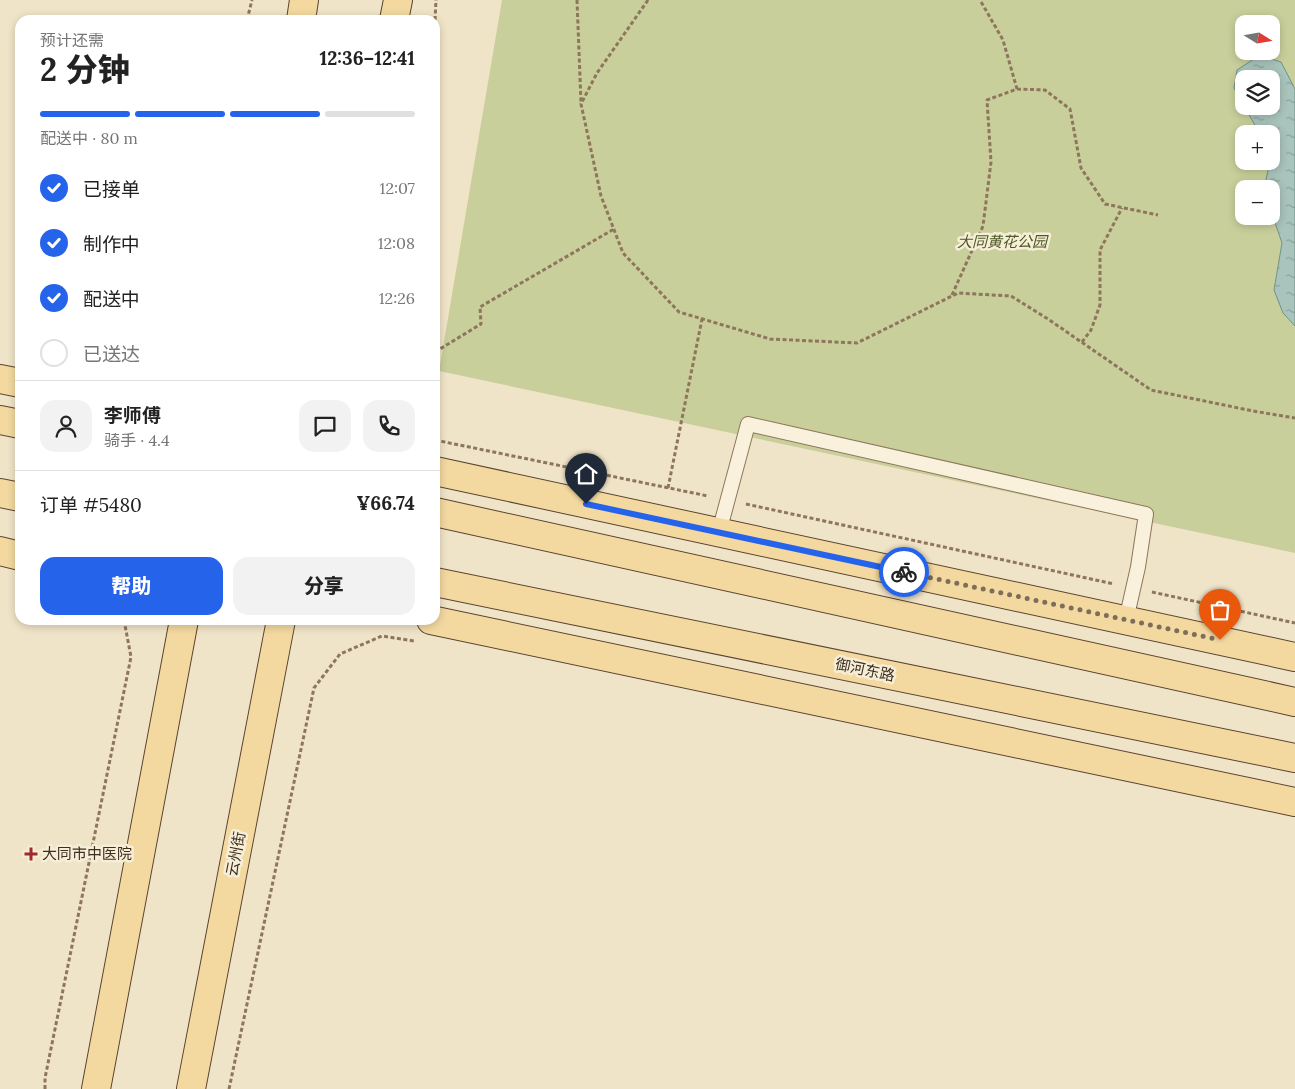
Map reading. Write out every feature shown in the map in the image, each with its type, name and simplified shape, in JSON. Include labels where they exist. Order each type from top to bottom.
[{"type":"main road","points":[[302,15],[304,0]]},
{"type":"main road","points":[[395,15],[398,0]]},
{"type":"main road","points":[[0,379],[15,382]]},
{"type":"main road","points":[[0,420],[15,423]]},
{"type":"main road","points":[[440,472],[1295,657]]},
{"type":"main road","points":[[0,493],[15,496]]},
{"type":"main road","points":[[440,513],[1295,702]]},
{"type":"main road","points":[[0,551],[15,555]]},
{"type":"main road","name":"御河东路","points":[[440,583],[1295,758]]},
{"type":"main road","points":[[96,1089],[183,625]]},
{"type":"main road","name":"云州街","points":[[190,1089],[280,625]]},
{"type":"main road","points":[[425,631],[1295,802]]},
{"type":"lane","points":[[719,532],[748,424],[1146,514],[1138,566],[1126,620]]},
{"type":"path","points":[[248,15],[252,0]]},
{"type":"path","points":[[435,15],[436,0]]},
{"type":"path","points":[[577,0],[582,104],[601,196],[622,253],[679,312],[770,339],[857,344],[958,293],[1011,296],[1151,390],[1295,418]]},
{"type":"path","points":[[582,104],[597,73],[646,0]]},
{"type":"path","points":[[980,0],[1003,40],[1017,89]]},
{"type":"path","points":[[952,296],[983,226],[991,162],[987,100],[1017,89],[1045,90],[1070,109],[1081,168],[1105,204],[1158,215]]},
{"type":"path","points":[[1082,342],[1091,330],[1100,305],[1100,250],[1122,208]]},
{"type":"path","points":[[440,349],[481,324],[480,308],[614,229]]},
{"type":"path","points":[[668,488],[702,319]]},
{"type":"path","points":[[440,441],[728,500],[1295,623]]},
{"type":"path","points":[[45,1089],[47,1069],[131,656],[125,625]]},
{"type":"path","points":[[229,1089],[314,688],[340,654],[382,636],[425,631]]},
{"type":"green space","name":"大同黄花公园","points":[[502,0],[1295,0],[1295,553],[440,371]]},
{"type":"water","points":[[1252,60],[1275,60],[1281,62],[1295,89],[1295,326],[1283,313],[1274,290],[1282,243],[1276,225],[1280,225],[1280,180],[1266,180],[1268,170],[1280,170],[1280,125],[1255,125],[1249,115],[1280,115],[1280,70],[1237,70]]},
{"type":"way so far","points":[[904,572],[1220,640]]},
{"type":"place","name":"大同市中医院","points":[[31,854]]},
{"type":"route","points":[[586,504],[904,572]]}]
